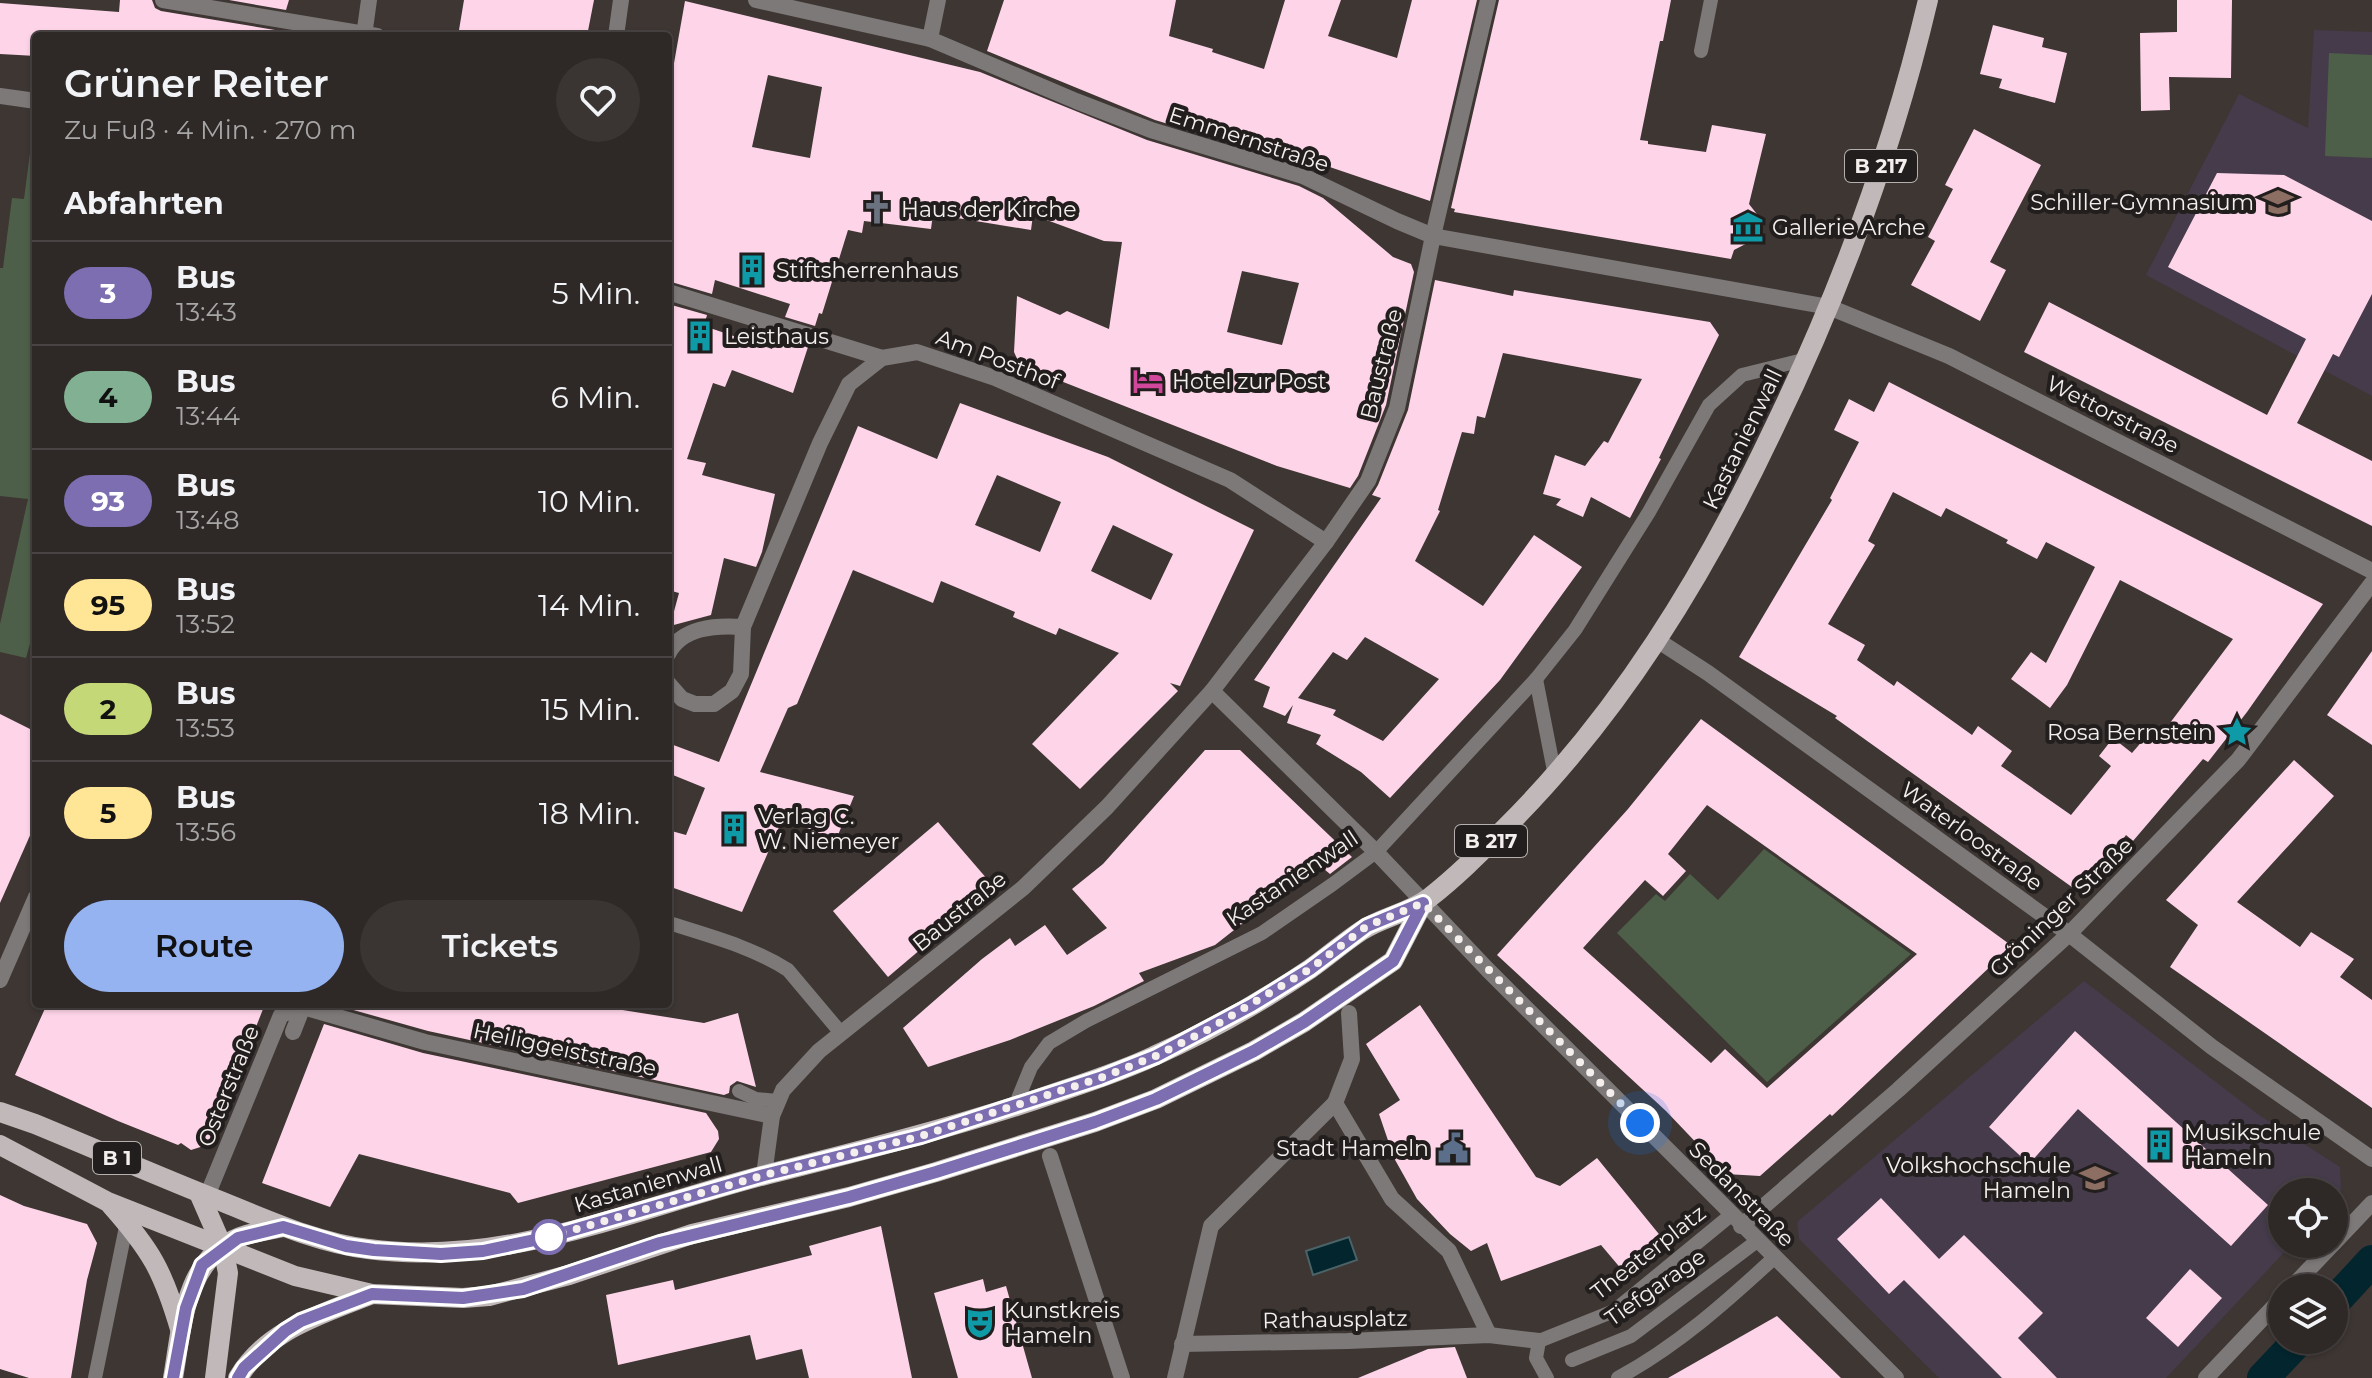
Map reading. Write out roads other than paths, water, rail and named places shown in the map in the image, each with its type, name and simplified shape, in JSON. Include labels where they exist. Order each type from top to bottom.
[{"type":"main road","name":"Kastanienwall","points":[[203,1194],[283,1227],[346,1246],[374,1250],[441,1254],[483,1251],[615,1220],[764,1175],[921,1136],[1100,1078],[1156,1056],[1252,1005],[1310,969],[1367,926],[1423,903],[1477,855],[1555,776],[1603,716],[1657,640],[1731,518],[1829,307],[1874,188],[1928,0]]},
{"type":"main road","points":[[1923,21],[1936,0]]},
{"type":"main road","name":"Kastanienwall","points":[[223,1248],[295,1276],[372,1294],[463,1298],[523,1289],[660,1243],[849,1197],[1095,1122],[1207,1075],[1334,1002],[1393,961],[1423,903]]},
{"type":"main road","name":"B 1","points":[[0,1112],[203,1194]]},
{"type":"main road","name":"B 1","points":[[0,1145],[108,1202],[223,1248]]},
{"type":"main road","points":[[203,1194],[223,1248],[228,1273],[215,1378]]},
{"type":"main road","points":[[108,1202],[144,1242],[160,1269],[181,1333]]},
{"type":"main road","points":[[173,1378],[192,1287],[202,1265],[238,1238],[283,1227]]},
{"type":"main road","points":[[238,1378],[244,1368],[285,1331],[301,1321],[372,1294]]},
{"type":"street","points":[[163,0],[350,32]]},
{"type":"street","points":[[368,32],[369,0]]},
{"type":"street","points":[[617,32],[621,0]]},
{"type":"street","name":"Emmernstraße","points":[[756,0],[930,39],[1139,125],[1303,176],[1433,236],[1829,307]]},
{"type":"street","points":[[930,39],[938,0]]},
{"type":"street","name":"Baustraße","points":[[764,1175],[775,1109],[783,1090],[819,1051],[1023,888],[1107,807],[1212,691],[1326,542],[1368,481],[1397,408],[1488,0]]},
{"type":"street","points":[[0,96],[32,100]]},
{"type":"street","points":[[672,293],[882,358]]},
{"type":"street","name":"Wettorstraße","points":[[1829,307],[1949,356],[2372,571]]},
{"type":"street","name":"Am Posthof","points":[[882,358],[917,352],[995,378],[1230,480],[1326,542]]},
{"type":"street","points":[[672,688],[682,699],[695,704],[714,704],[732,691],[741,674],[743,627],[820,443],[849,384],[882,358]]},
{"type":"street","name":"Gröninger Straße","points":[[1736,1220],[1898,1090],[2069,934],[2238,760],[2372,583]]},
{"type":"street","points":[[672,647],[687,634],[721,625],[743,627]]},
{"type":"street","name":"Waterloostraße","points":[[1657,640],[1708,673],[2069,934],[2212,1047],[2372,1159]]},
{"type":"street","points":[[1212,691],[1376,852],[1423,903]]},
{"type":"street","name":"Sedanstraße","points":[[1423,903],[1896,1378]]},
{"type":"street","points":[[0,980],[32,906]]},
{"type":"street","name":"Osterstraße","points":[[203,1194],[281,1015],[297,1008]]},
{"type":"street","name":"Osterstraße","points":[[293,1032],[303,1008]]},
{"type":"street","name":"Heiliggeiststraße","points":[[314,1008],[425,1042],[775,1109]]},
{"type":"street","points":[[1175,1378],[1211,1226],[1335,1103],[1352,1059],[1349,1013]]},
{"type":"street","points":[[1335,1103],[1392,1199],[1449,1251],[1489,1335]]},
{"type":"street","points":[[1050,1156],[1122,1378]]},
{"type":"street","points":[[2348,1229],[2372,1203]]},
{"type":"street","points":[[2305,1274],[2320,1258]]},
{"type":"street","points":[[2206,1378],[2268,1313]]},
{"type":"street","name":"Rathausplatz","points":[[1182,1344],[1489,1335],[1539,1341]]},
{"type":"lane","points":[[1701,51],[1711,0]]},
{"type":"lane","name":"Kastanienwall","points":[[1015,1106],[1031,1067],[1049,1043],[1086,1021],[1262,933],[1376,852],[1536,679],[1575,630],[1649,512],[1709,405],[1742,375],[1807,359]]},
{"type":"lane","points":[[1536,679],[1555,776]]},
{"type":"lane","points":[[672,924],[765,955],[780,964],[841,1033]]},
{"type":"lane","points":[[739,1091],[775,1109]]},
{"type":"lane","name":"Theaterplatz","points":[[1539,1341],[1614,1311],[1736,1220]]},
{"type":"lane","points":[[95,1378],[127,1222]]},
{"type":"lane","name":"Tiefgarage","points":[[1572,1360],[1631,1336],[1757,1241]]},
{"type":"lane","points":[[1618,1378],[1655,1358],[1708,1318],[1775,1257]]},
{"type":"lane","points":[[1539,1341],[1536,1358],[1547,1378]]},
{"type":"water","points":[[1349,1237],[1357,1260],[1313,1275],[1306,1251]]},
{"type":"waterway","points":[[2348,1287],[2372,1261]]},
{"type":"waterway","points":[[2263,1378],[2286,1354]]},
{"type":"place","name":"Schiller-Gymnasium","points":[[2278,202]]},
{"type":"place","name":"Haus der Kirche","points":[[877,209]]},
{"type":"place","name":"Gallerie Arche","points":[[1748,227]]},
{"type":"place","name":"Stiftsherrenhaus","points":[[752,270]]},
{"type":"place","name":"Leisthaus","points":[[700,336]]},
{"type":"place","name":"Hotel zur Post","points":[[1148,381]]},
{"type":"place","name":"Rosa Bernstein","points":[[2237,732]]},
{"type":"place","name":"Verlag C. W. Niemeyer","points":[[734,829]]},
{"type":"place","name":"Musikschule Hameln","points":[[2160,1145]]},
{"type":"place","name":"Stadt Hameln","points":[[1453,1148]]},
{"type":"place","name":"Volkshochschule Hameln","points":[[2095,1178]]},
{"type":"place","name":"Kunstkreis Hameln","points":[[980,1323]]}]
